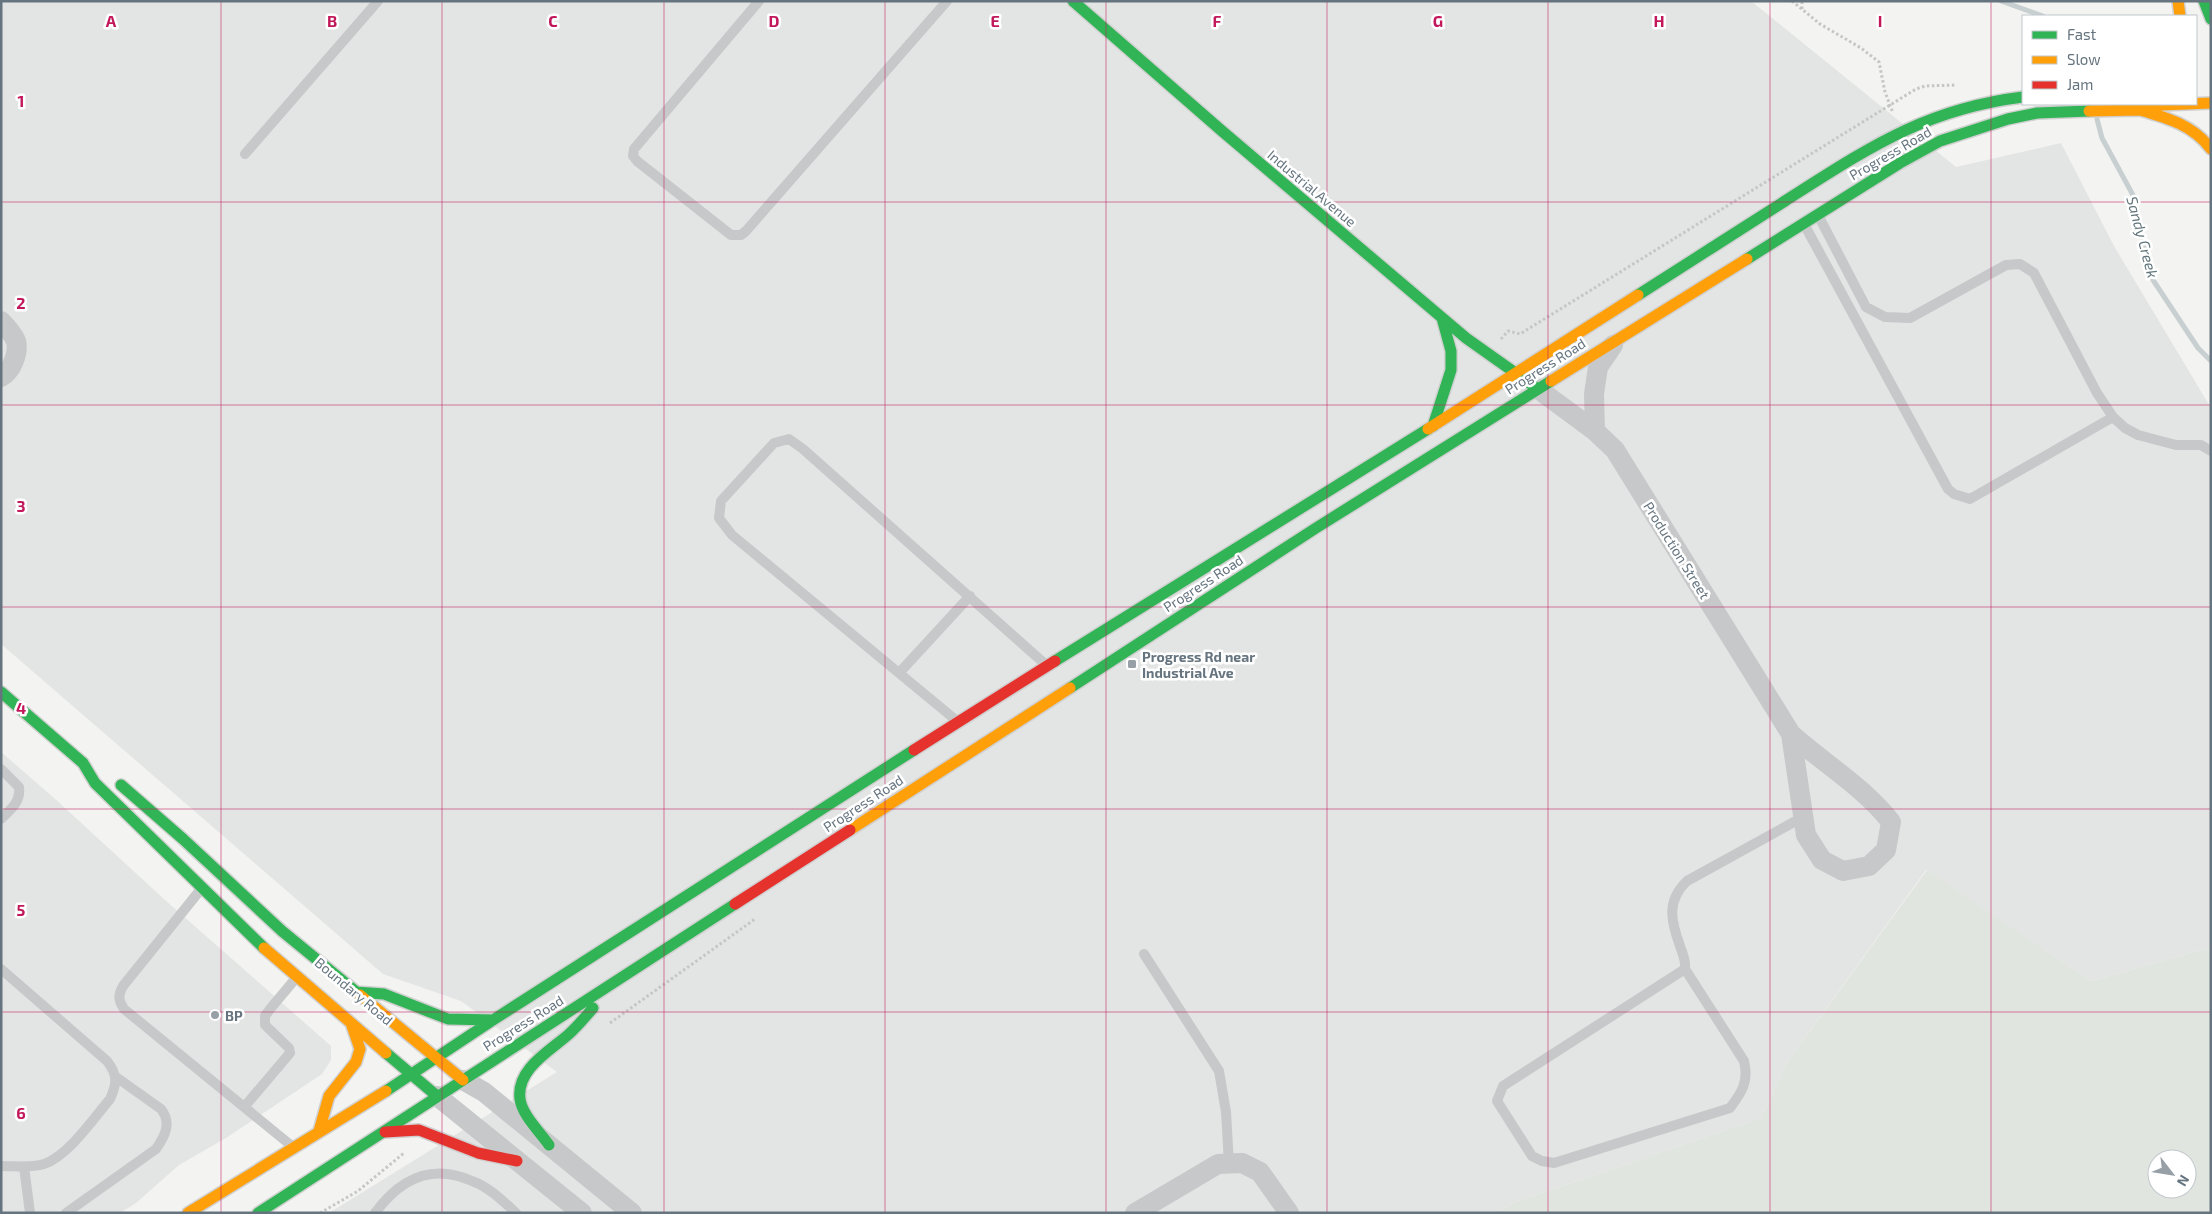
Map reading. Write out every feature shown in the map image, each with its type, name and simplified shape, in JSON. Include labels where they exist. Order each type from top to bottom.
[{"type":"main road","name":"Industrial Avenue","points":[[1073,1],[1222,131],[1442,318],[1466,338],[1538,389]]},
{"type":"main road","points":[[2178,1],[2180,15]]},
{"type":"main road","points":[[2204,1],[2211,19]]},
{"type":"main road","name":"Progress Road","points":[[188,1213],[410,1075],[1047,666],[1433,426],[1740,228],[1902,129],[1931,116],[1964,106],[1998,99],[2022,97]]},
{"type":"main road","name":"Progress Road","points":[[2197,103],[2211,103]]},
{"type":"main road","name":"Progress Road","points":[[258,1213],[1316,528],[1618,338],[1940,141],[2008,119],[2037,113],[2125,111],[2140,110],[2158,105]]},
{"type":"main road","points":[[2140,110],[2174,120],[2188,127],[2199,134],[2211,149]]},
{"type":"main road","points":[[1433,426],[1450,370],[1451,351],[1442,318]]},
{"type":"main road","name":"Boundary Road","points":[[1,692],[83,763],[95,783],[253,939],[352,1026],[436,1096]]},
{"type":"main road","name":"Boundary Road","points":[[83,763],[98,768]]},
{"type":"main road","name":"Boundary Road","points":[[112,777],[183,839],[258,910],[463,1080]]},
{"type":"main road","points":[[549,1145],[520,1101],[520,1088],[523,1079],[536,1060],[570,1033],[620,980]]},
{"type":"main road","points":[[355,992],[384,994],[448,1019],[493,1020]]},
{"type":"main road","points":[[319,1131],[329,1096],[356,1062],[360,1049],[352,1026]]},
{"type":"main road","points":[[385,1132],[419,1130],[478,1153],[517,1161]]},
{"type":"street","points":[[1,322],[8,328],[16,342],[14,360],[6,374],[1,377]]},
{"type":"street","points":[[1595,431],[1594,394],[1598,367],[1618,338]]},
{"type":"street","name":"Production Street","points":[[1538,389],[1595,431],[1616,450],[1791,734],[1817,758],[1876,803],[1890,822],[1886,850],[1869,866],[1843,870],[1822,860],[1806,835],[1791,734]]},
{"type":"street","name":"Boundary Road","points":[[463,1080],[484,1092],[632,1213]]},
{"type":"street","name":"Boundary Road","points":[[436,1096],[582,1213]]},
{"type":"street","points":[[1135,1213],[1218,1164],[1242,1164],[1260,1172],[1289,1213]]},
{"type":"lane","points":[[245,154],[378,1]]},
{"type":"lane","points":[[760,1],[634,149],[633,156],[731,235],[736,236],[746,231],[947,1]]},
{"type":"lane","points":[[1818,214],[1866,307],[1885,317],[1910,318],[2006,265],[2020,264],[2034,272],[2097,393],[2113,417],[2125,428],[2138,435],[2176,445],[2201,445],[2211,451]]},
{"type":"lane","points":[[1804,223],[1948,489],[1954,494],[1970,499],[2113,417]]},
{"type":"lane","points":[[960,723],[732,535],[719,518],[721,501],[774,443],[789,439],[803,449],[1047,666]]},
{"type":"lane","points":[[900,672],[970,596]]},
{"type":"lane","points":[[1,769],[19,787],[20,796],[15,806],[1,819]]},
{"type":"lane","points":[[1685,969],[1503,1086],[1497,1101],[1532,1156],[1542,1161],[1554,1162],[1730,1108],[1744,1090],[1747,1072],[1744,1061],[1685,969],[1686,962],[1674,931],[1672,907],[1677,891],[1687,881],[1803,817]]},
{"type":"lane","points":[[202,888],[123,986],[119,993],[119,1001],[124,1009],[294,1147]]},
{"type":"lane","points":[[1144,954],[1219,1071],[1226,1112],[1229,1164]]},
{"type":"lane","points":[[1,969],[107,1062],[116,1077],[162,1109],[166,1116],[167,1125],[164,1136],[156,1149],[66,1213]]},
{"type":"lane","points":[[245,1106],[290,1053],[289,1048],[265,1025],[265,1016],[297,976]]},
{"type":"lane","points":[[1,1166],[24,1167],[44,1164],[56,1158],[110,1099],[115,1087],[116,1077]]},
{"type":"lane","points":[[24,1167],[30,1213]]},
{"type":"lane","points":[[375,1213],[388,1195],[413,1178],[443,1173],[472,1181],[497,1196],[516,1213]]},
{"type":"path","points":[[1792,1],[1820,24],[1879,62],[1885,92],[1892,112],[1902,129]]},
{"type":"path","points":[[1802,1],[1802,9]]},
{"type":"shaded area","points":[[1,1],[1751,1],[1956,167],[2061,143],[2114,246],[2211,408],[2211,947],[2091,981],[1926,870],[1788,1061],[1761,1118],[1515,1202],[1494,1213],[329,1213],[557,1072],[461,1001],[383,974],[1,644]]},
{"type":"shaded area","points":[[1,752],[331,1046],[331,1060],[322,1074],[226,1138],[179,1165],[136,1203],[120,1213],[1,1213]]},
{"type":"shaded area","points":[[1927,870],[2091,981],[2211,947],[2211,1213],[1494,1213],[1515,1202],[1761,1118],[1788,1061]]},
{"type":"waterway","name":"Sandy Creek","points":[[2001,1],[2040,15]]},
{"type":"waterway","name":"Sandy Creek","points":[[2097,119],[2102,138],[2134,197],[2153,280],[2198,348],[2211,361]]},
{"type":"traffic: fast","points":[[1073,1],[1222,131],[1466,338],[1535,387]]},
{"type":"traffic: fast","points":[[2204,1],[2211,19]]},
{"type":"traffic: fast","points":[[1638,295],[1870,148],[1926,121],[1988,103],[2022,97]]},
{"type":"traffic: fast","points":[[1747,259],[1900,163],[1940,141],[2008,119],[2037,113],[2089,111]]},
{"type":"traffic: fast","points":[[1433,426],[1451,370],[1451,351],[1442,318]]},
{"type":"traffic: fast","points":[[1070,688],[1316,528],[1551,381]]},
{"type":"traffic: fast","points":[[1055,661],[1428,429]]},
{"type":"traffic: fast","points":[[1,692],[83,763],[95,783],[264,948]]},
{"type":"traffic: fast","points":[[386,1091],[493,1020],[914,750]]},
{"type":"traffic: fast","points":[[121,785],[183,839],[282,931],[360,995]]},
{"type":"traffic: fast","points":[[258,1213],[735,904]]},
{"type":"traffic: fast","points":[[355,992],[384,994],[448,1019],[493,1020]]},
{"type":"traffic: fast","points":[[549,1145],[524,1111],[521,1105],[520,1088],[523,1079],[536,1062],[572,1031],[593,1008]]},
{"type":"traffic: fast","points":[[386,1053],[437,1096]]},
{"type":"traffic: slow","points":[[2178,1],[2180,15]]},
{"type":"traffic: slow","points":[[2197,104],[2211,103]]},
{"type":"traffic: slow","points":[[2089,111],[2140,110],[2162,105]]},
{"type":"traffic: slow","points":[[2140,110],[2188,128],[2211,149]]},
{"type":"traffic: slow","points":[[1551,381],[1747,259]]},
{"type":"traffic: slow","points":[[1428,429],[1638,295]]},
{"type":"traffic: slow","points":[[850,830],[1070,688]]},
{"type":"traffic: slow","points":[[264,948],[386,1053]]},
{"type":"traffic: slow","points":[[360,995],[463,1080]]},
{"type":"traffic: slow","points":[[319,1131],[329,1096],[356,1062],[360,1049],[352,1026]]},
{"type":"traffic: slow","points":[[188,1213],[386,1091]]},
{"type":"traffic: jam","points":[[914,750],[1055,661]]},
{"type":"traffic: jam","points":[[735,904],[850,830]]},
{"type":"traffic: jam","points":[[385,1132],[419,1130],[478,1153],[517,1161]]},
{"type":"place","name":"Progress Rd near Industrial Ave","points":[[1132,664]]},
{"type":"place","name":"BP","points":[[215,1015]]}]
